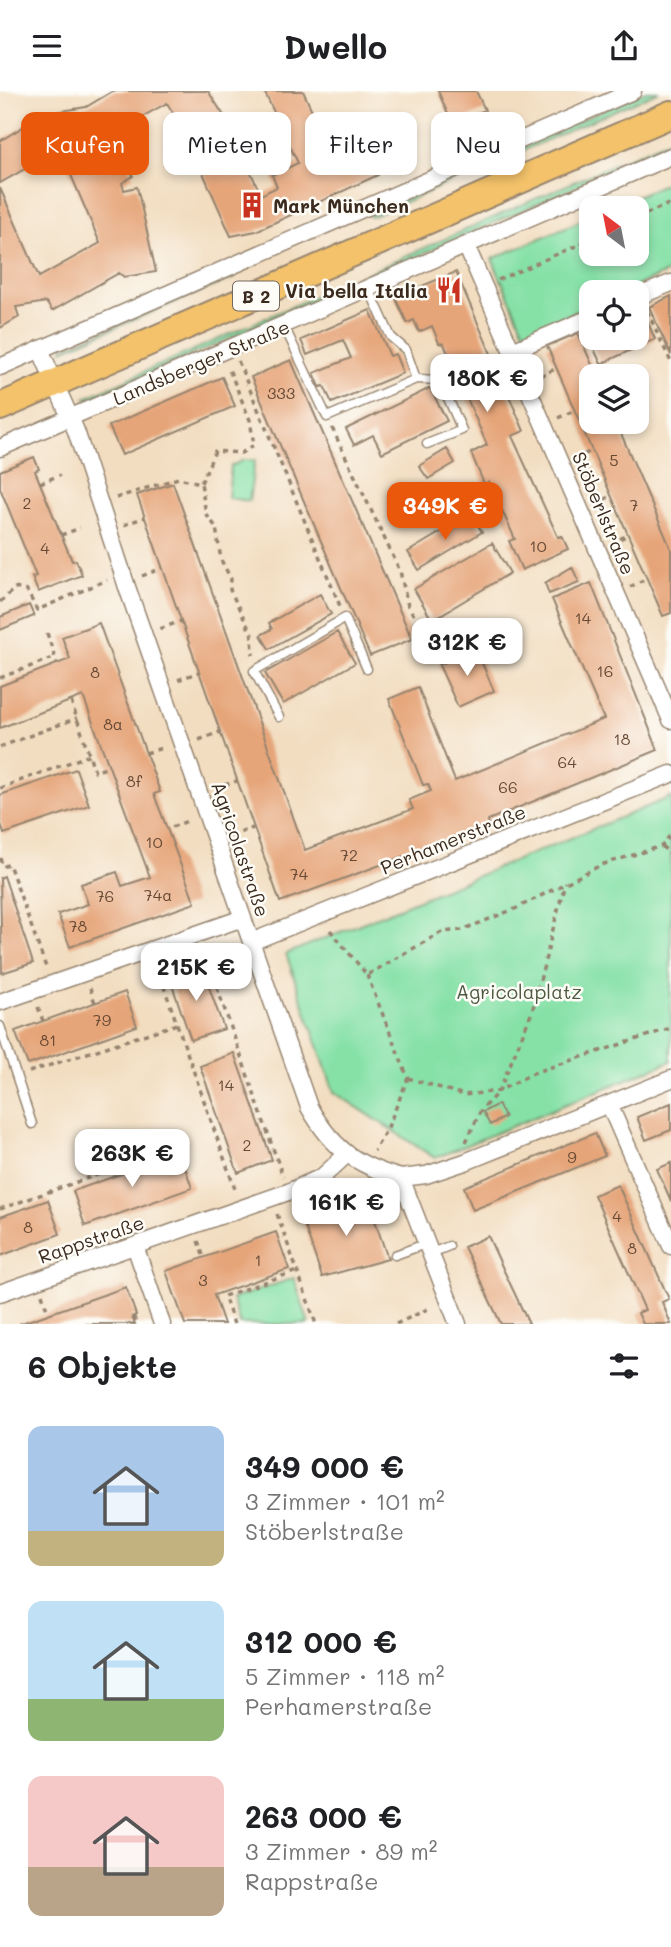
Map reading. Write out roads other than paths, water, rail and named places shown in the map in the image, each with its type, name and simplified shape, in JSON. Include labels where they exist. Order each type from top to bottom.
[{"type":"main road","name":"Landsberger Straße","points":[[0,407],[671,114]]},
{"type":"street","points":[[0,367],[615,95],[633,91]]},
{"type":"street","name":"Landsberger Straße","points":[[0,448],[671,156]]},
{"type":"street","name":"Stöberlstraße","points":[[466,245],[671,720]]},
{"type":"street","points":[[649,295],[671,283]]},
{"type":"street","points":[[512,351],[579,323]]},
{"type":"street","points":[[40,349],[55,383]]},
{"type":"street","name":"Agricolastraße","points":[[55,383],[71,418],[101,502],[124,578],[309,1107],[324,1133],[346,1155],[401,1178]]},
{"type":"street","name":"Perhamerstraße","points":[[251,942],[671,774]]},
{"type":"street","points":[[0,1002],[243,918]]},
{"type":"street","points":[[458,1324],[401,1178],[425,1175],[465,1162],[671,1079]]},
{"type":"street","points":[[609,1104],[671,1246]]},
{"type":"street","name":"Rappstraße","points":[[0,1293],[288,1192],[322,1177],[346,1155]]},
{"type":"street","points":[[135,1247],[162,1324]]},
{"type":"lane","points":[[369,289],[391,337],[406,350],[416,379]]},
{"type":"lane","points":[[284,326],[327,417],[416,379],[440,380],[463,430],[427,444]]},
{"type":"lane","points":[[279,717],[254,671],[345,618],[367,669]]},
{"type":"lane","points":[[0,1026],[32,1124]]},
{"type":"lane","points":[[395,1255],[449,1246]]},
{"type":"place","name":"Mark München","points":[[252,205]]},
{"type":"place","name":"Via bella Italia","points":[[449,290]]},
{"type":"park label","name":"Agricolaplatz","points":[[519,991]]}]
